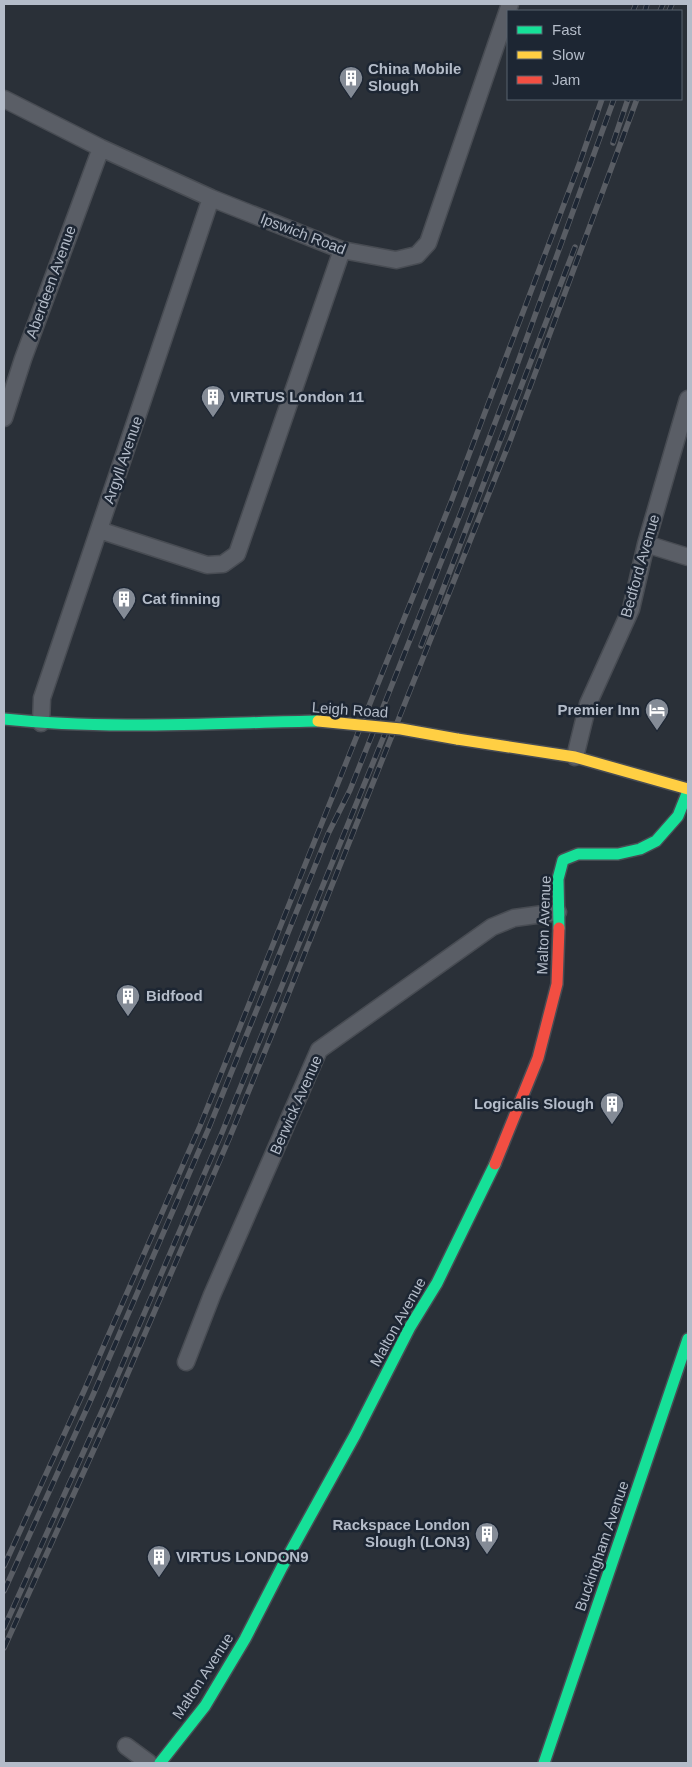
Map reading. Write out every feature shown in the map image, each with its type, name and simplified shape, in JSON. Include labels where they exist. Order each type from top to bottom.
[{"type":"street","name":"Ipswich Road","points":[[4,99],[101,148],[211,198],[342,250],[396,260],[416,255],[428,243],[507,13]]},
{"type":"street","name":"Aberdeen Avenue","points":[[4,418],[23,359],[101,148]]},
{"type":"street","name":"Argyll Avenue","points":[[41,723],[42,698],[211,198]]},
{"type":"street","points":[[99,530],[207,565],[223,564],[237,554],[342,250]]},
{"type":"street","name":"Bedford Avenue","points":[[575,757],[588,704],[630,609],[646,544],[688,401]]},
{"type":"street","points":[[646,544],[688,558]]},
{"type":"street","name":"Leigh Road","points":[[4,719],[41,723],[103,725],[318,721],[401,728],[457,739],[575,757],[688,790]]},
{"type":"street","name":"Malton Avenue","points":[[160,1763],[205,1706],[245,1639],[355,1435],[410,1327],[437,1283],[456,1240],[501,1151],[538,1058],[554,994],[559,952],[558,879],[563,860],[578,854],[618,854],[640,849],[656,841],[678,816],[688,790]]},
{"type":"street","name":"Berwick Avenue","points":[[186,1362],[212,1295],[319,1050],[492,926],[514,918],[558,912]]},
{"type":"street","name":"Buckingham Avenue","points":[[544,1763],[688,1339]]},
{"type":"street","points":[[126,1746],[149,1763]]},
{"type":"railway","points":[[633,10],[636,4]]},
{"type":"railway","points":[[645,10],[647,4]]},
{"type":"railway","points":[[660,10],[663,4]]},
{"type":"railway","points":[[669,10],[672,4]]},
{"type":"railway","points":[[4,1566],[84,1391],[200,1126],[451,502],[602,100]]},
{"type":"railway","points":[[4,1591],[93,1395],[208,1130],[328,834],[350,790],[461,512],[614,100]]},
{"type":"railway","points":[[613,143],[628,100]]},
{"type":"railway","points":[[4,1648],[115,1403],[229,1139],[284,1005],[510,441],[637,100]]},
{"type":"railway","points":[[421,646],[575,247]]},
{"type":"railway","points":[[4,1628],[107,1400],[221,1135],[386,731]]},
{"type":"traffic: fast","points":[[4,719],[122,725],[318,721]]},
{"type":"traffic: fast","points":[[559,928],[558,879],[563,860],[578,854],[618,854],[640,849],[656,841],[678,816],[688,791]]},
{"type":"traffic: fast","points":[[160,1763],[205,1706],[245,1639],[282,1567],[355,1435],[410,1327],[437,1283],[495,1164]]},
{"type":"traffic: fast","points":[[544,1763],[688,1339]]},
{"type":"traffic: slow","points":[[318,721],[401,729],[457,739]]},
{"type":"traffic: slow","points":[[457,739],[575,757],[688,789]]},
{"type":"traffic: jam","points":[[495,1164],[538,1058],[557,984],[559,928]]},
{"type":"place","name":"China Mobile Slough","points":[[351,99]]},
{"type":"place","name":"VIRTUS London 11","points":[[213,418]]},
{"type":"place","name":"Cat finning","points":[[124,620]]},
{"type":"place","name":"Premier Inn","points":[[657,731]]},
{"type":"place","name":"Bidfood","points":[[128,1017]]},
{"type":"place","name":"Logicalis Slough","points":[[612,1125]]},
{"type":"place","name":"Rackspace London Slough (LON3)","points":[[487,1555]]},
{"type":"place","name":"VIRTUS LONDON9","points":[[159,1578]]}]
